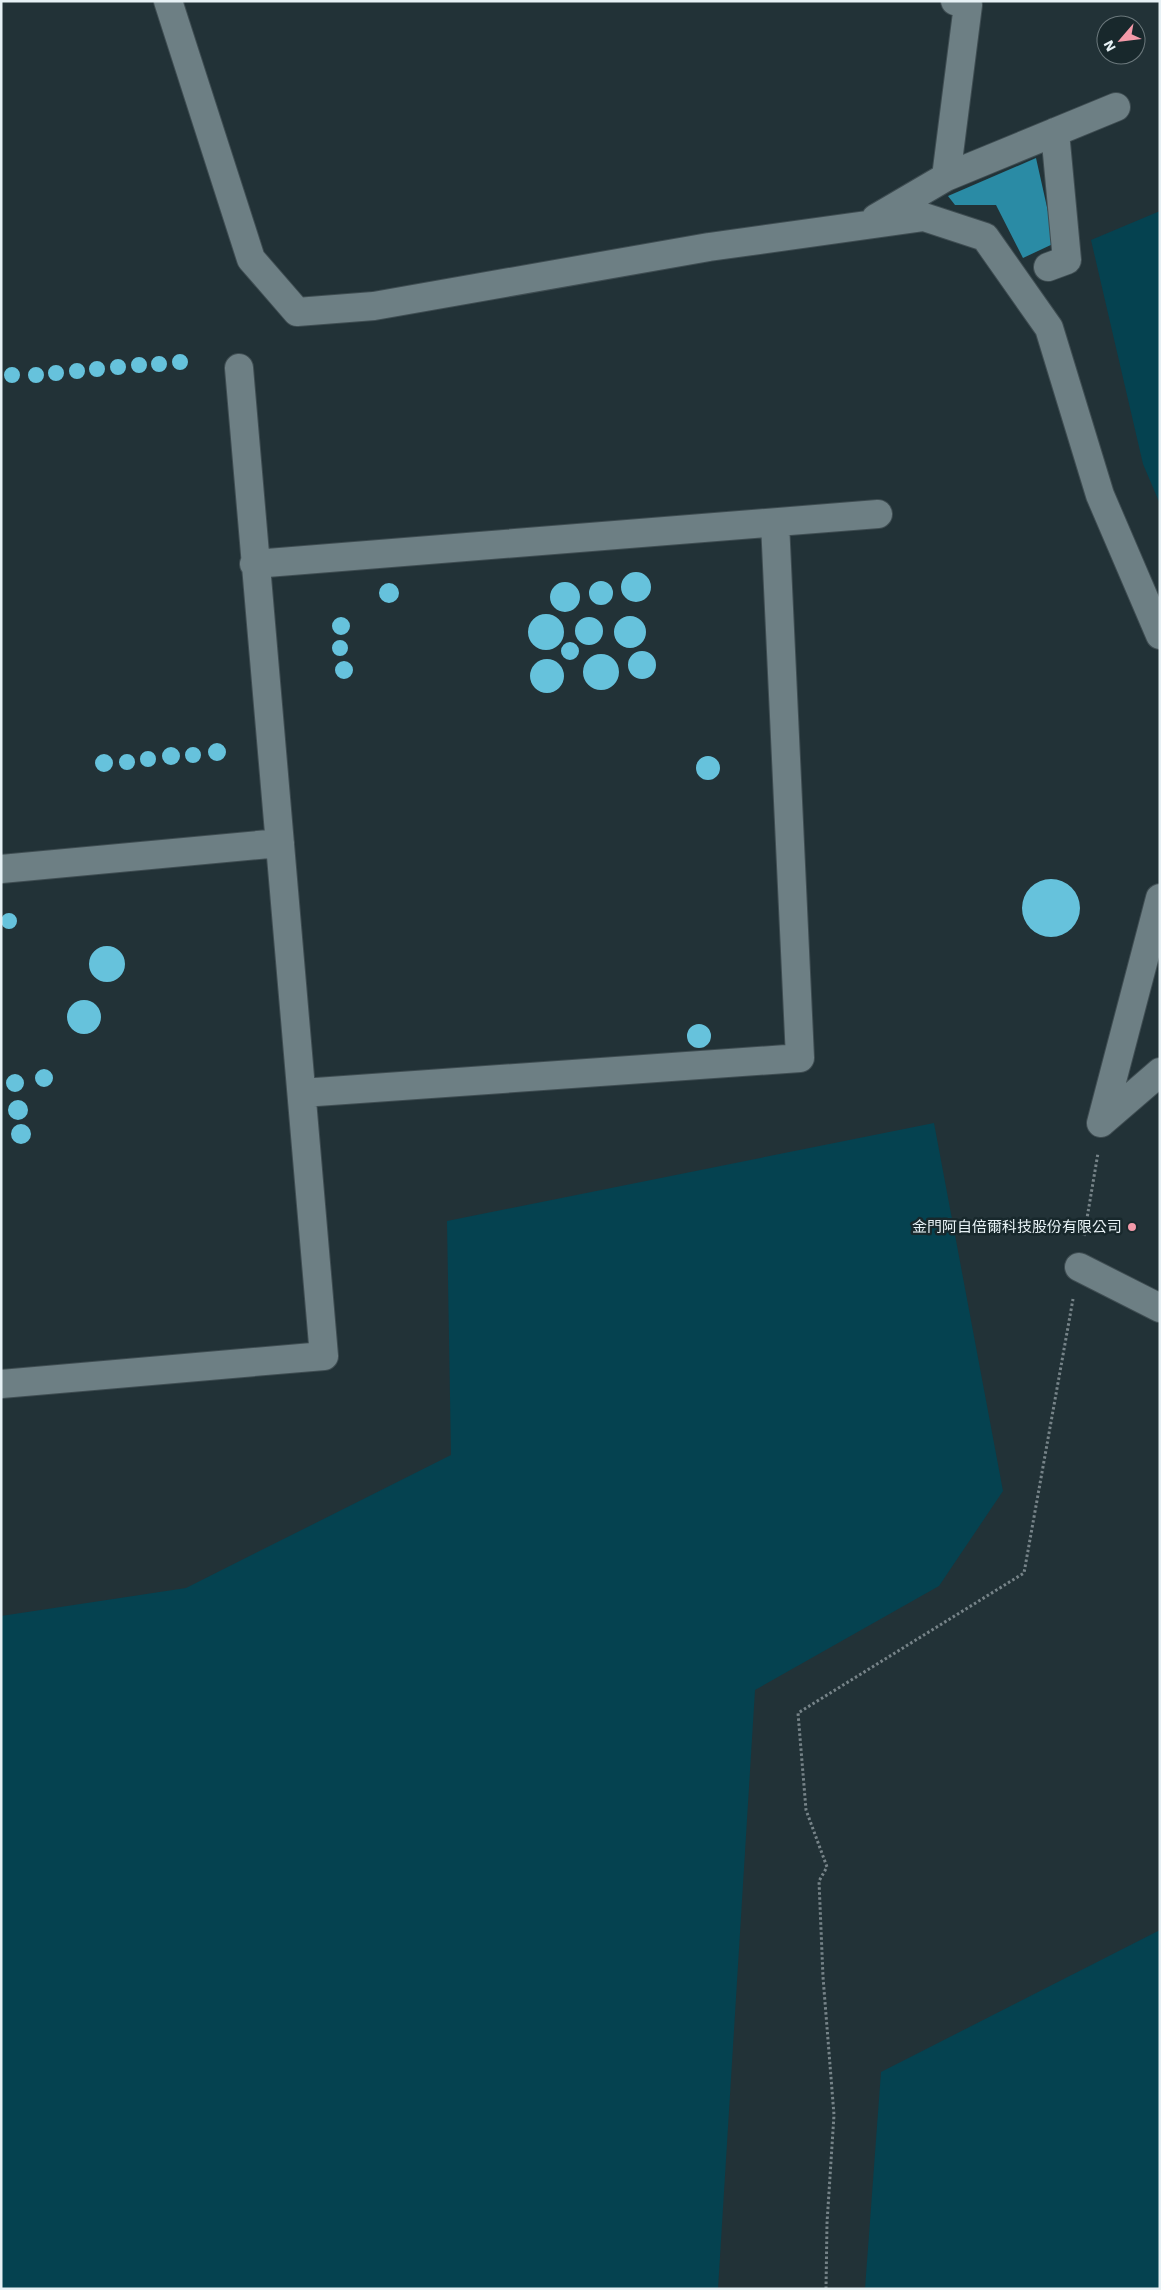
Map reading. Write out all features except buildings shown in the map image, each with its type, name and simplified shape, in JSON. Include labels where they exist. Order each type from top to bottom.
[{"type":"street","points":[[168,1],[251,260],[297,312],[374,306],[709,247],[924,217],[985,237],[1049,328],[1100,495],[1160,635]]},
{"type":"street","points":[[946,177],[968,5],[955,1]]},
{"type":"street","points":[[864,225],[946,177],[1116,107]]},
{"type":"street","points":[[1048,267],[1066,260],[1055,132]]},
{"type":"street","points":[[1,1384],[324,1356],[254,564],[239,368]]},
{"type":"street","points":[[254,564],[878,514]]},
{"type":"street","points":[[302,1093],[800,1058],[775,523]]},
{"type":"street","points":[[1,869],[280,843]]},
{"type":"street","points":[[1101,1123],[1160,898]]},
{"type":"street","points":[[1101,1123],[1160,1072]]},
{"type":"street","points":[[1079,1268],[1160,1308]]},
{"type":"path","points":[[826,2289],[826,2223],[834,2115],[823,1977],[820,1891],[820,1881],[827,1867],[806,1810],[798,1713],[1024,1573],[1096,1170],[1101,1123]]},
{"type":"shaded area","points":[[1036,158],[1055,243],[1023,258],[996,205],[955,205],[948,196]]},
{"type":"shaded area","points":[[1160,211],[1160,504],[1143,464],[1091,240]]},
{"type":"shaded area","points":[[934,1123],[1003,1491],[939,1586],[755,1690],[718,2289],[1,2289],[1,1616],[186,1588],[451,1455],[447,1221]]},
{"type":"shaded area","points":[[1160,1930],[1160,2289],[865,2289],[881,2072]]},
{"type":"place","name":"金門阿自倍爾科技股份有限公司","points":[[1132,1227]]}]
